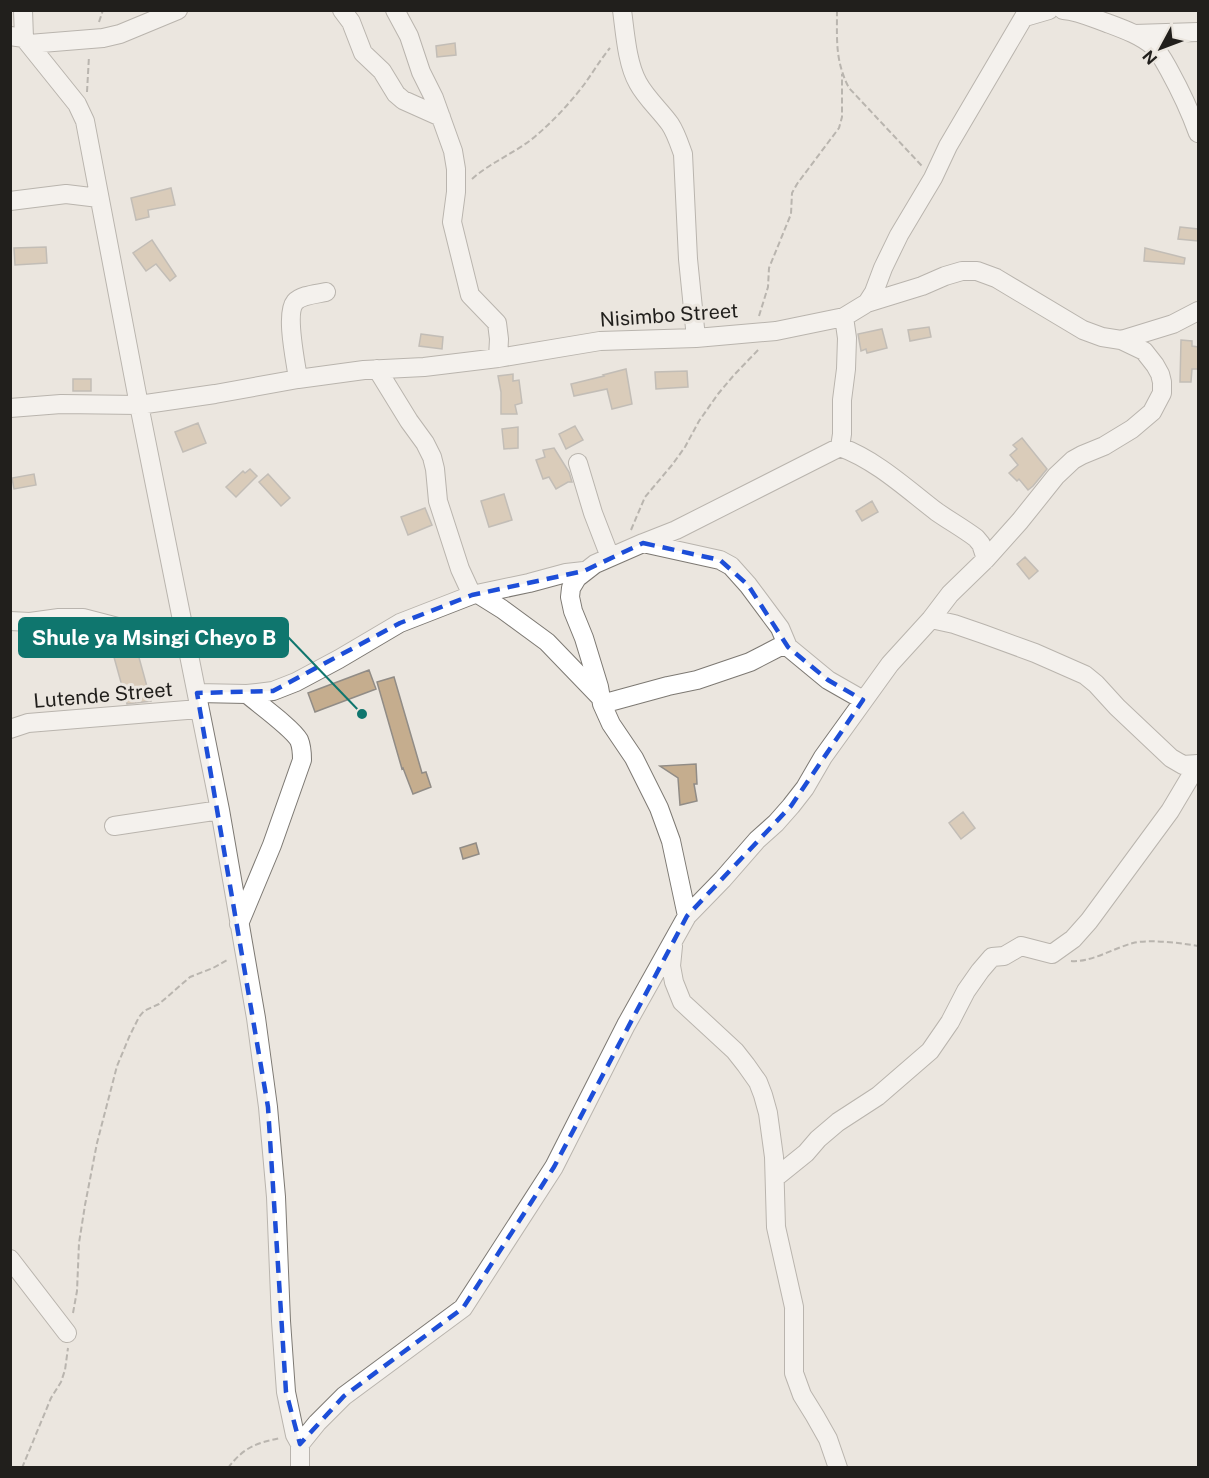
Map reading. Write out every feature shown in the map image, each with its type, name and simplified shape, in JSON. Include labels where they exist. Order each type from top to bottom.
[{"type":"street","points":[[23,10],[21,39],[70,95],[85,121],[220,810],[256,1018],[268,1107],[276,1197],[286,1392],[298,1439],[300,1467]]},
{"type":"street","points":[[21,39],[103,38],[120,34],[178,10]]},
{"type":"street","points":[[342,10],[351,22],[363,53],[382,71],[396,94],[411,104],[441,117]]},
{"type":"street","points":[[395,10],[409,36],[453,151],[456,169],[453,222],[470,295],[497,323],[498,358]]},
{"type":"street","points":[[622,10],[630,61],[637,83],[671,125],[683,154],[688,259],[696,338]]},
{"type":"street","points":[[867,303],[900,235],[933,178],[948,146],[1026,14],[1049,10]]},
{"type":"street","points":[[1062,10],[1089,16],[1134,34],[1159,52],[1186,103],[1198,133]]},
{"type":"street","points":[[1134,34],[1198,32]]},
{"type":"street","points":[[10,201],[66,194],[99,198]]},
{"type":"street","name":"Nisimbo Street","points":[[10,408],[61,404],[139,405],[298,379],[498,358],[600,341],[696,338],[776,331],[844,318],[867,303],[962,271],[977,271],[996,278],[1083,330],[1102,337],[1121,340]]},
{"type":"street","points":[[298,379],[290,324],[291,309],[294,303],[301,298],[326,292]]},
{"type":"street","points":[[1121,340],[1173,324],[1198,311]]},
{"type":"street","points":[[840,447],[847,338],[844,318]]},
{"type":"street","points":[[298,1439],[344,1396],[464,1308],[554,1167],[626,1025],[687,916],[791,806],[890,663],[931,619],[950,594],[986,559],[1056,476],[1067,465],[1083,455],[1104,446],[1132,429],[1152,412],[1162,393],[1160,374],[1144,351],[1121,340]]},
{"type":"street","points":[[377,369],[432,457],[438,501],[460,569],[475,594],[510,614],[547,642],[601,701]]},
{"type":"street","points":[[687,916],[670,842],[659,808],[634,758],[611,723],[601,701],[599,687],[570,597],[571,588],[577,578],[595,564],[676,530],[840,447],[874,465],[976,538],[986,559]]},
{"type":"street","points":[[578,463],[593,513],[618,554]]},
{"type":"street","points":[[643,543],[703,555],[731,566],[780,628],[788,647],[828,680],[863,700]]},
{"type":"street","name":"Lutende Street","points":[[10,729],[28,723],[273,691],[296,682],[339,659],[400,623],[475,594],[584,571]]},
{"type":"street","points":[[10,621],[30,622],[58,618],[83,618],[188,646]]},
{"type":"street","points":[[931,619],[954,624],[1035,653],[1085,675],[1171,758],[1183,765],[1198,764]]},
{"type":"street","points":[[601,701],[697,680],[750,662],[779,647],[788,647]]},
{"type":"street","points":[[239,925],[272,845],[302,760],[302,750],[298,739],[247,694]]},
{"type":"street","points":[[775,1178],[806,1153],[838,1122],[878,1096],[930,1051],[950,1022],[966,991],[992,957],[1004,956],[1021,946],[1052,954],[1073,939],[1089,921],[1170,811],[1198,764]]},
{"type":"street","points":[[114,826],[220,810]]},
{"type":"street","points":[[674,940],[671,966],[674,982],[682,1002],[747,1065],[758,1082],[768,1113],[774,1157],[776,1227],[794,1307],[794,1373],[802,1395],[828,1439],[838,1467]]},
{"type":"street","points":[[10,1259],[67,1334]]},
{"type":"path","points":[[85,121],[91,38],[103,10]]},
{"type":"path","points":[[753,332],[768,287],[769,268],[791,214],[792,192],[839,128],[842,117],[842,74],[837,52],[837,10]]},
{"type":"path","points":[[456,192],[484,168],[515,152],[557,117],[624,31]]},
{"type":"path","points":[[842,74],[849,88],[933,178]]},
{"type":"path","points":[[618,554],[630,534],[645,496],[685,447],[699,421],[718,394],[776,331]]},
{"type":"path","points":[[1052,954],[1075,962],[1136,942],[1174,942],[1198,946]]},
{"type":"path","points":[[22,1467],[65,1370],[67,1334],[77,1291],[79,1243],[97,1143],[117,1066],[130,1035],[138,1017],[144,1011],[159,1004],[190,977],[213,968],[243,950]]},
{"type":"path","points":[[228,1467],[238,1455],[259,1442],[298,1439]]},
{"type":"highlighted area","points":[[643,543],[720,560],[748,585],[788,647],[828,680],[863,700],[791,806],[687,916],[554,1167],[463,1308],[344,1396],[300,1444],[286,1392],[268,1107],[197,693],[273,691],[400,623],[472,595],[584,571]]},
{"type":"building","points":[[455,43],[456,55],[437,57],[436,46]]},
{"type":"building","points":[[171,188],[175,205],[148,210],[149,217],[136,220],[131,198]]},
{"type":"building","points":[[1180,227],[1198,229],[1198,241],[1178,239]]},
{"type":"building","points":[[152,240],[176,276],[170,281],[156,264],[146,271],[133,253]]},
{"type":"building","points":[[46,247],[47,263],[15,265],[14,248]]},
{"type":"building","points":[[1145,248],[1185,258],[1184,264],[1144,261]]},
{"type":"building","points":[[929,327],[931,337],[910,341],[908,330]]},
{"type":"building","points":[[882,329],[887,348],[867,353],[866,349],[861,351],[858,334]]},
{"type":"building","points":[[421,334],[443,337],[442,349],[419,346]]},
{"type":"building","points":[[1181,340],[1192,341],[1192,346],[1198,347],[1198,369],[1192,369],[1191,382],[1180,382]]},
{"type":"building","points":[[626,369],[632,404],[612,409],[607,389],[574,396],[571,384]]},
{"type":"building","points":[[687,371],[688,387],[656,389],[655,372]]},
{"type":"building","points":[[513,374],[513,381],[519,380],[522,403],[515,405],[517,414],[501,414],[498,376]]},
{"type":"building","points":[[73,379],[91,379],[91,391],[73,391]]},
{"type":"building","points":[[198,423],[206,443],[183,452],[175,432]]},
{"type":"building","points":[[575,426],[583,440],[566,449],[559,434]]},
{"type":"building","points":[[518,427],[518,448],[504,449],[502,429]]},
{"type":"building","points":[[1022,438],[1047,469],[1028,490],[1019,479],[1017,481],[1009,473],[1018,465],[1010,455],[1017,449],[1013,445]]},
{"type":"building","points":[[554,448],[569,472],[572,482],[556,489],[549,477],[543,479],[536,460],[545,457],[543,450]]},
{"type":"building","points":[[250,469],[257,476],[236,497],[226,487],[243,471],[245,473]]},
{"type":"building","points":[[34,474],[36,485],[14,489],[12,478]]},
{"type":"building","points":[[268,474],[290,498],[281,506],[259,482]]},
{"type":"building","points":[[504,494],[512,520],[489,527],[481,501]]},
{"type":"building","points":[[872,501],[878,512],[862,521],[856,511]]},
{"type":"building","points":[[425,508],[432,525],[408,535],[401,517]]},
{"type":"building","points":[[1025,557],[1038,571],[1029,579],[1017,564]]},
{"type":"building","points":[[135,643],[151,701],[127,704],[112,650]]},
{"type":"building","points":[[369,670],[376,689],[315,712],[308,693]]},
{"type":"building","points":[[394,677],[422,773],[426,772],[431,787],[413,794],[402,769],[377,682]]},
{"type":"building","points":[[696,764],[697,784],[694,784],[697,801],[680,805],[678,778],[660,766]]},
{"type":"building","points":[[963,812],[975,828],[961,839],[949,823]]},
{"type":"building","points":[[476,843],[479,854],[463,859],[460,848]]},
{"type":"place","name":"Shule ya Msingi Cheyo B","points":[[362,714]]}]
